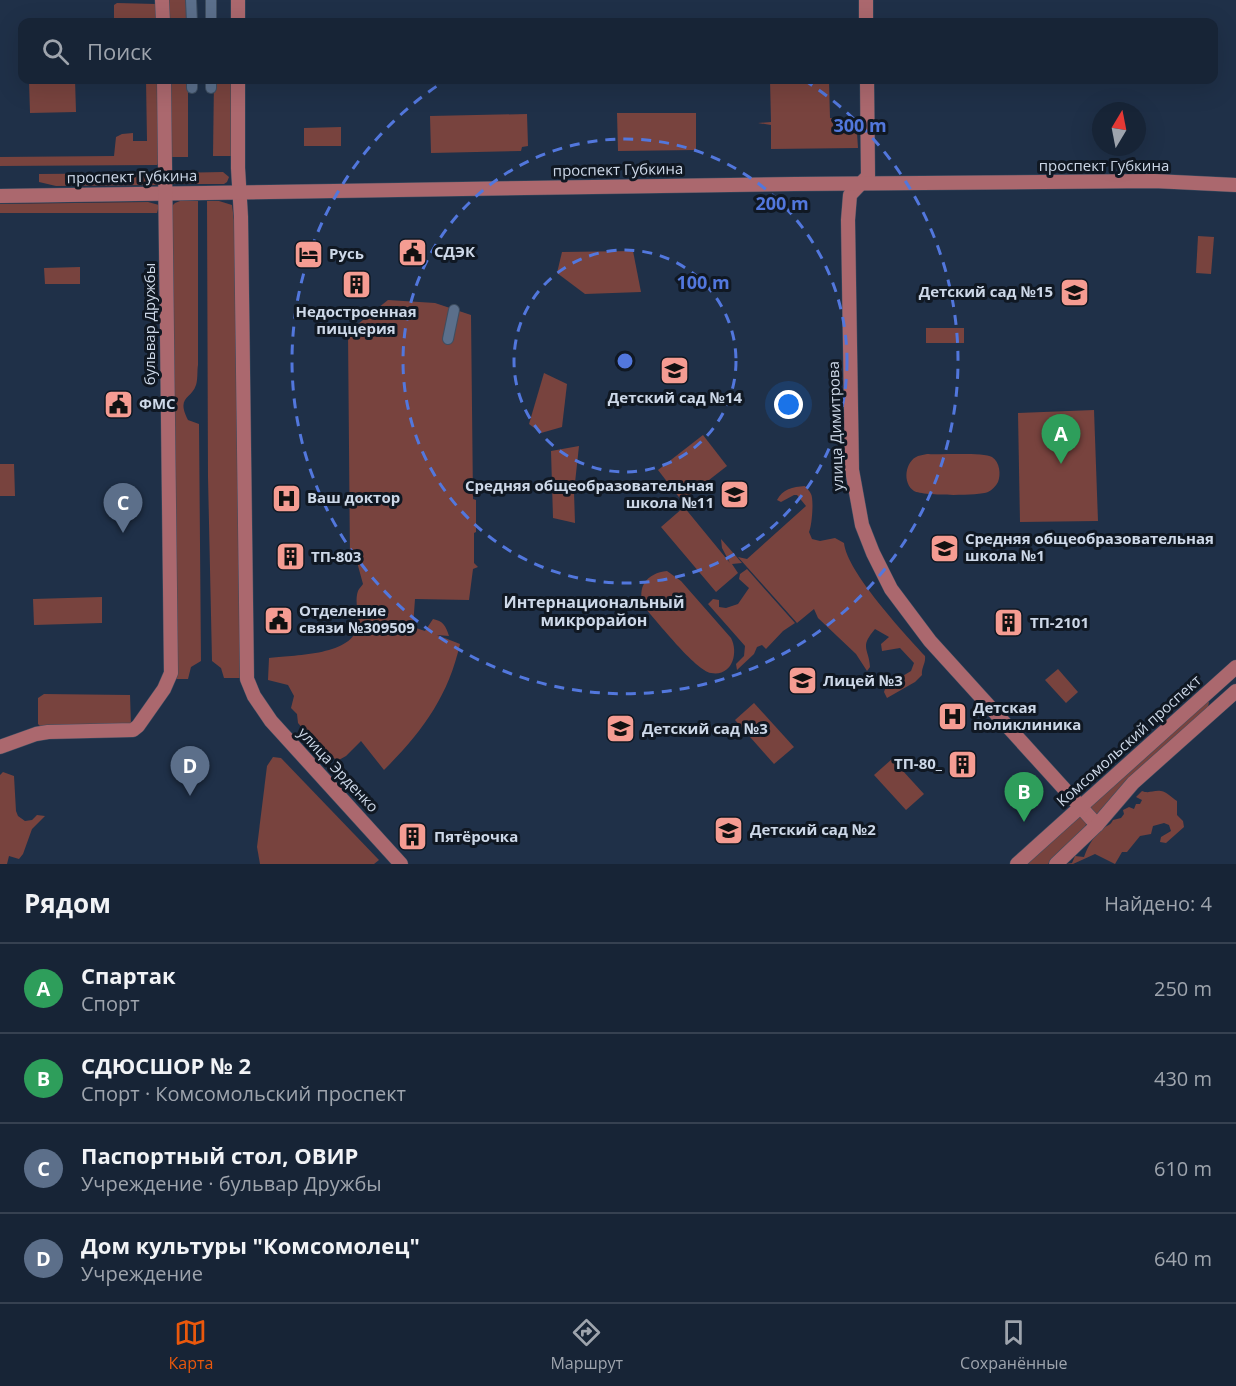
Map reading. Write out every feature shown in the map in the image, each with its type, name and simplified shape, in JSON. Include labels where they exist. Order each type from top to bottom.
[{"type":"main road","points":[[162,0],[163,18]]},
{"type":"main road","points":[[238,0],[238,18]]},
{"type":"main road","points":[[866,0],[866,18]]},
{"type":"main road","name":"бульвар Дружбы","points":[[0,747],[48,732],[133,730],[164,689],[171,673],[164,84]]},
{"type":"main road","points":[[238,84],[239,192]]},
{"type":"main road","name":"улица Димитрова","points":[[867,84],[868,176],[850,195],[848,220],[852,470],[862,525],[884,577],[907,613],[1096,825]]},
{"type":"main road","name":"проспект Губкина","points":[[0,196],[421,188],[858,184],[1154,182],[1236,185]]},
{"type":"main road","name":"улица Эрденко","points":[[239,192],[246,669],[254,696],[277,728],[401,864]]},
{"type":"main road","name":"Комсомольский проспект","points":[[1017,864],[1236,667]]},
{"type":"main road","points":[[1210,690],[1222,704]]},
{"type":"main road","points":[[1056,864],[1138,779],[1236,691]]},
{"type":"street","points":[[191,0],[192,18]]},
{"type":"street","points":[[211,0],[211,18]]},
{"type":"street","points":[[448,339],[454,310]]},
{"type":"shaded area","points":[[167,0],[187,0],[188,18],[167,18]]},
{"type":"shaded area","points":[[117,3],[156,4],[157,18],[114,18],[114,5]]},
{"type":"shaded area","points":[[29,84],[75,84],[76,112],[30,113]]},
{"type":"shaded area","points":[[146,84],[160,84],[160,162],[157,165],[0,166],[0,157],[114,156],[116,137],[122,134],[133,133],[133,141],[147,141]]},
{"type":"shaded area","points":[[168,84],[188,84],[188,157],[169,157]]},
{"type":"shaded area","points":[[214,84],[233,84],[233,156],[213,156]]},
{"type":"shaded area","points":[[770,84],[829,84],[830,118],[856,118],[858,148],[771,149],[771,125],[758,123],[771,122]]},
{"type":"shaded area","points":[[617,113],[696,113],[696,150],[618,151]]},
{"type":"shaded area","points":[[527,114],[528,146],[522,147],[521,151],[431,153],[430,116]]},
{"type":"shaded area","points":[[341,127],[341,146],[304,146],[304,128]]},
{"type":"shaded area","points":[[223,172],[229,177],[224,184],[172,184],[169,176],[172,173]]},
{"type":"shaded area","points":[[39,174],[159,174],[159,185],[56,186],[39,182]]},
{"type":"shaded area","points":[[180,201],[198,201],[198,365],[196,385],[183,407],[188,420],[199,424],[201,661],[191,667],[188,679],[176,679],[171,207]]},
{"type":"shaded area","points":[[207,201],[219,201],[232,205],[234,220],[240,678],[224,678],[221,668],[212,661],[208,477]]},
{"type":"shaded area","points":[[148,202],[159,205],[157,213],[0,213],[0,204]]},
{"type":"shaded area","points":[[1198,236],[1214,237],[1211,274],[1196,273]]},
{"type":"shaded area","points":[[633,251],[641,292],[585,294],[557,273],[562,252]]},
{"type":"shaded area","points":[[80,267],[80,284],[45,284],[44,268]]},
{"type":"shaded area","points":[[388,300],[435,303],[471,315],[473,499],[476,500],[474,563],[478,567],[473,569],[469,600],[415,599],[413,627],[425,631],[433,619],[439,621],[444,624],[449,636],[437,635],[460,644],[448,681],[432,713],[410,742],[384,770],[361,741],[346,756],[337,761],[334,758],[329,759],[298,723],[297,714],[291,708],[294,696],[288,685],[268,680],[269,658],[305,655],[332,649],[344,644],[357,628],[357,595],[363,584],[357,562],[350,562],[348,332]]},
{"type":"shaded area","points":[[926,328],[964,328],[964,343],[926,343]]},
{"type":"shaded area","points":[[544,373],[567,384],[562,427],[541,433],[529,424]]},
{"type":"shaded area","points":[[1094,410],[1098,521],[1020,522],[1018,413]]},
{"type":"shaded area","points":[[703,435],[727,466],[682,501],[658,470]]},
{"type":"shaded area","points":[[579,446],[574,492],[575,523],[553,518],[551,451]]},
{"type":"shaded area","points":[[927,454],[987,455],[997,462],[998,482],[991,490],[982,493],[939,495],[919,493],[914,491],[908,483],[908,467],[910,462],[918,456]]},
{"type":"shaded area","points":[[0,464],[14,464],[15,496],[0,496]]},
{"type":"shaded area","points":[[805,486],[812,497],[809,532],[812,539],[820,541],[835,538],[844,543],[847,555],[865,585],[925,656],[922,675],[915,682],[887,698],[884,692],[886,686],[911,671],[914,663],[900,648],[882,651],[881,644],[889,637],[875,629],[870,635],[866,644],[870,667],[867,671],[856,654],[818,618],[814,609],[797,623],[738,557],[747,559],[806,506],[797,495],[781,502],[777,500],[788,489]]},
{"type":"shaded area","points":[[684,507],[730,563],[722,548],[721,539],[742,563],[732,564],[738,573],[716,592],[661,527]]},
{"type":"shaded area","points":[[747,569],[795,623],[783,631],[766,649],[762,645],[757,647],[754,654],[737,670],[736,664],[744,656],[745,646],[708,604],[713,599],[719,600],[719,607],[726,608],[738,604],[749,588],[739,579],[740,574]]},
{"type":"shaded area","points":[[667,571],[681,581],[731,638],[734,657],[729,668],[718,673],[704,670],[676,644],[644,607],[641,593],[645,582],[660,572]]},
{"type":"shaded area","points":[[102,597],[102,623],[34,625],[33,599]]},
{"type":"shaded area","points":[[1058,669],[1078,692],[1066,703],[1045,680]]},
{"type":"shaded area","points":[[44,694],[130,695],[131,725],[41,727],[38,724],[38,698]]},
{"type":"shaded area","points":[[1206,702],[1209,702],[1208,707],[1127,781],[1097,814],[1093,815],[1088,809]]},
{"type":"shaded area","points":[[754,703],[794,747],[774,764],[735,720]]},
{"type":"shaded area","points":[[273,757],[281,758],[379,860],[374,864],[260,864],[257,847],[267,766]]},
{"type":"shaded area","points":[[892,759],[924,794],[906,810],[874,775]]},
{"type":"shaded area","points":[[3,772],[14,776],[18,816],[25,821],[32,820],[37,815],[45,816],[32,829],[23,854],[19,859],[9,856],[7,864],[0,864],[0,775]]},
{"type":"shaded area","points":[[1142,791],[1163,792],[1177,801],[1177,815],[1183,821],[1184,827],[1166,843],[1160,842],[1161,837],[1171,831],[1169,825],[1164,823],[1153,826],[1151,834],[1140,836],[1127,852],[1122,852],[1115,864],[1095,854],[1073,864],[1065,864],[1072,863],[1075,856],[1084,857],[1091,842],[1102,829],[1113,820],[1121,818],[1124,814],[1123,810],[1129,807],[1134,809],[1136,804],[1140,804],[1142,800],[1136,797]]},
{"type":"shaded area","points":[[1079,816],[1087,822],[1083,832],[1048,864],[1025,864]]},
{"type":"place","name":"СДЭК","points":[[413,252]]},
{"type":"place","name":"Русь","points":[[308,254]]},
{"type":"place","name":"Недостроенная пиццерия","points":[[356,285]]},
{"type":"place","name":"Детский сад №15","points":[[1074,292]]},
{"type":"place","name":"Детский сад №14","points":[[675,371]]},
{"type":"place","name":"ФМС","points":[[118,404]]},
{"type":"place","name":"Спартак","points":[[1061,464]]},
{"type":"place","name":"Cредняя общеобразовательная школа №11","points":[[735,495]]},
{"type":"place","name":"Ваш доктор","points":[[286,498]]},
{"type":"place","name":"Паспортный стол, ОВИР","points":[[123,533]]},
{"type":"place","name":"Средняя общеобразовательная школа №1","points":[[944,548]]},
{"type":"place","name":"ТП-803","points":[[290,557]]},
{"type":"place","name":"Отделение связи №309509","points":[[278,620]]},
{"type":"place","name":"ТП-2101","points":[[1009,623]]},
{"type":"place","name":"Лицей №3","points":[[802,681]]},
{"type":"place","name":"Детская поликлиника","points":[[952,717]]},
{"type":"place","name":"Детский сад №3","points":[[621,729]]},
{"type":"place","name":"ТП-80_","points":[[963,764]]},
{"type":"place","name":"Дом культуры \"Комсомолец\"","points":[[190,796]]},
{"type":"place","name":"СДЮСШОР № 2","points":[[1024,822]]},
{"type":"place","name":"Детский сад №2","points":[[729,830]]},
{"type":"place","name":"Пятёрочка","points":[[413,837]]},
{"type":"district","name":"Интернациональный микрорайон","points":[[594,611]]}]
